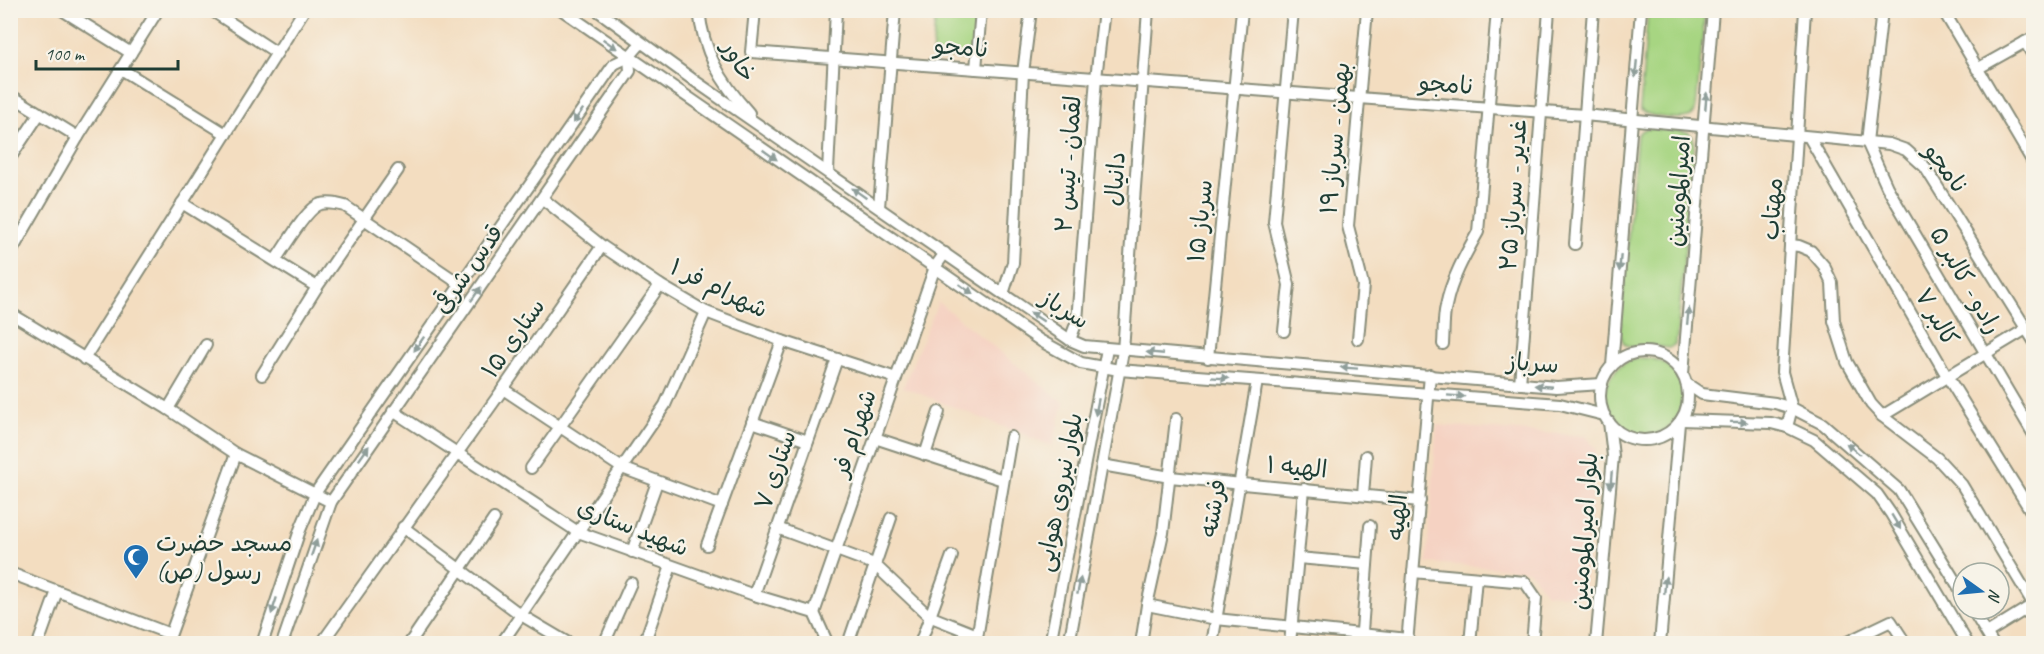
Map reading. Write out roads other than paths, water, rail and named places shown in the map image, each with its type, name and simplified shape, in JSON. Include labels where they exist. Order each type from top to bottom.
[{"type":"street","points":[[62,10],[131,53]]},
{"type":"street","points":[[10,254],[78,137],[158,10]]},
{"type":"street","points":[[211,10],[278,53]]},
{"type":"street","points":[[84,359],[304,10]]},
{"type":"street","name":"سرباز","points":[[562,10],[1060,353],[1081,363],[1104,369],[1560,404],[1606,418]]},
{"type":"street","name":"خاور","points":[[699,10],[701,32],[722,81],[760,125]]},
{"type":"street","name":"نامجو","points":[[755,10],[751,52],[1584,115],[1889,144],[1906,150],[1925,167],[2034,341]]},
{"type":"street","points":[[828,171],[836,10]]},
{"type":"street","points":[[879,207],[895,10]]},
{"type":"street","points":[[976,69],[981,10]]},
{"type":"street","points":[[1003,294],[1013,263],[1023,73],[1031,10]]},
{"type":"street","name":"لقمان - تیس ۲","points":[[1070,340],[1077,321],[1096,78],[1104,10]]},
{"type":"street","name":"دانیال","points":[[1119,370],[1123,351],[1148,10]]},
{"type":"street","name":"سرباز ۱۵","points":[[1208,358],[1242,10]]},
{"type":"street","points":[[1284,331],[1290,285],[1274,222],[1293,10]]},
{"type":"street","name":"بهمن - سرباز ۱۹","points":[[1358,339],[1364,285],[1348,226],[1367,10]]},
{"type":"street","points":[[1443,344],[1448,296],[1478,232],[1497,10]]},
{"type":"street","name":"غدیر - سرباز ۲۵","points":[[1520,384],[1549,10]]},
{"type":"street","points":[[1575,244],[1593,10]]},
{"type":"street","points":[[1612,366],[1641,10]]},
{"type":"street","name":"امیرالمومنین","points":[[1685,379],[1713,10]]},
{"type":"street","name":"مهتاب","points":[[1792,408],[1782,372],[1790,245],[1803,136],[1805,10]]},
{"type":"street","points":[[1867,142],[1882,10]]},
{"type":"street","points":[[1943,10],[2034,164]]},
{"type":"street","name":"سرباز","points":[[600,12],[692,79],[945,254],[1070,340],[1084,346],[1556,387],[1602,384]]},
{"type":"street","points":[[1977,69],[2029,40],[2034,57]]},
{"type":"street","points":[[262,644],[300,530],[316,492],[614,64],[629,57],[641,43]]},
{"type":"street","name":"قدس شرقی","points":[[282,644],[331,502],[543,199],[630,70],[629,57]]},
{"type":"street","points":[[692,79],[707,81],[712,73],[712,61]]},
{"type":"street","points":[[121,69],[226,134]]},
{"type":"street","points":[[10,95],[78,137]]},
{"type":"street","points":[[10,158],[40,113]]},
{"type":"street","name":"کالبر ۷","points":[[1803,136],[2034,516]]},
{"type":"street","name":"رادو - کالبر ۵","points":[[1867,142],[1887,187],[2034,435]]},
{"type":"street","points":[[262,375],[317,287],[398,170]]},
{"type":"street","name":"شهرام فر ۱","points":[[543,199],[602,246],[660,285],[706,312],[782,341],[896,378]]},
{"type":"street","points":[[182,203],[276,259],[317,287]]},
{"type":"street","points":[[276,259],[310,211],[319,204],[332,203],[345,206],[460,284]]},
{"type":"street","points":[[1790,245],[1811,251],[1824,266],[1832,283],[1834,321],[1847,362],[1871,404],[1882,416],[1937,458],[1962,485],[2033,605],[1987,633]]},
{"type":"street","name":"ستاری ۱۵","points":[[321,644],[602,246]]},
{"type":"street","name":"شهرام فر","points":[[814,613],[935,267],[945,254]]},
{"type":"street","points":[[531,468],[660,285]]},
{"type":"street","points":[[501,644],[665,405],[706,312]]},
{"type":"street","points":[[10,313],[168,409],[236,454],[316,492],[331,502]]},
{"type":"street","points":[[1882,416],[2026,329]]},
{"type":"street","points":[[707,545],[782,341]]},
{"type":"street","points":[[168,409],[206,345]]},
{"type":"street","name":"بلوار نیروی هوایی","points":[[1050,644],[1107,349]]},
{"type":"street","points":[[1951,574],[1899,490],[1823,424],[1792,408],[1775,403],[1702,394],[1685,379],[1673,363],[1661,355],[1648,352],[1634,353],[1622,358],[1612,366],[1602,384],[1600,395],[1606,418],[1618,432],[1630,438],[1643,440],[1663,435],[1680,422],[1771,423],[1787,427],[1814,440],[1877,494],[1968,644]]},
{"type":"street","name":"ستاری ۷","points":[[754,595],[837,359]]},
{"type":"street","points":[[406,363],[419,374]]},
{"type":"street","name":"بلوار نیروی هوایی","points":[[1069,644],[1119,370]]},
{"type":"street","name":"الهیه","points":[[1408,641],[1430,375]]},
{"type":"street","points":[[1659,644],[1680,422],[1688,403],[1685,379]]},
{"type":"street","name":"فرشته","points":[[1212,644],[1257,381]]},
{"type":"street","points":[[503,389],[622,468],[722,505]]},
{"type":"street","points":[[1787,427],[1792,408]]},
{"type":"street","name":"شهید ستاری","points":[[393,411],[578,532],[754,595],[814,613]]},
{"type":"street","points":[[925,455],[939,411]]},
{"type":"street","points":[[1141,644],[1163,534],[1176,418]]},
{"type":"street","name":"بلوار امیرالمومنین","points":[[1596,644],[1613,456],[1606,418]]},
{"type":"street","points":[[752,422],[808,441]]},
{"type":"street","points":[[777,528],[874,564],[929,616],[977,639],[1011,437]]},
{"type":"street","points":[[875,438],[1003,480]]},
{"type":"street","points":[[10,573],[168,639],[236,454]]},
{"type":"street","points":[[1363,495],[1366,456]]},
{"type":"street","name":"الهیه ۱","points":[[1102,465],[1170,477],[1420,501]]},
{"type":"street","points":[[632,552],[657,482]]},
{"type":"street","points":[[1290,644],[1304,489]]},
{"type":"street","points":[[848,644],[891,518]]},
{"type":"street","points":[[410,644],[494,519]]},
{"type":"street","points":[[1361,639],[1370,526]]},
{"type":"street","points":[[403,527],[521,615],[570,644]]},
{"type":"street","points":[[920,644],[952,555]]},
{"type":"street","points":[[1298,558],[1367,564]]},
{"type":"street","points":[[644,644],[671,566]]},
{"type":"street","points":[[1413,572],[1525,582],[1536,598],[1532,644]]},
{"type":"street","points":[[1470,644],[1476,578]]},
{"type":"street","points":[[604,644],[632,583]]},
{"type":"street","points":[[38,644],[57,591]]},
{"type":"street","points":[[1057,604],[1076,607]]},
{"type":"street","points":[[1147,605],[1216,619],[1291,627],[1361,639],[1408,641]]},
{"type":"street","points":[[814,613],[828,644]]},
{"type":"street","points":[[1843,644],[1891,621],[1906,644]]},
{"type":"street","points":[[1980,621],[1993,644]]},
{"type":"place","name":"مسجد حضرت رسول (ص)","points":[[136,580]]}]
